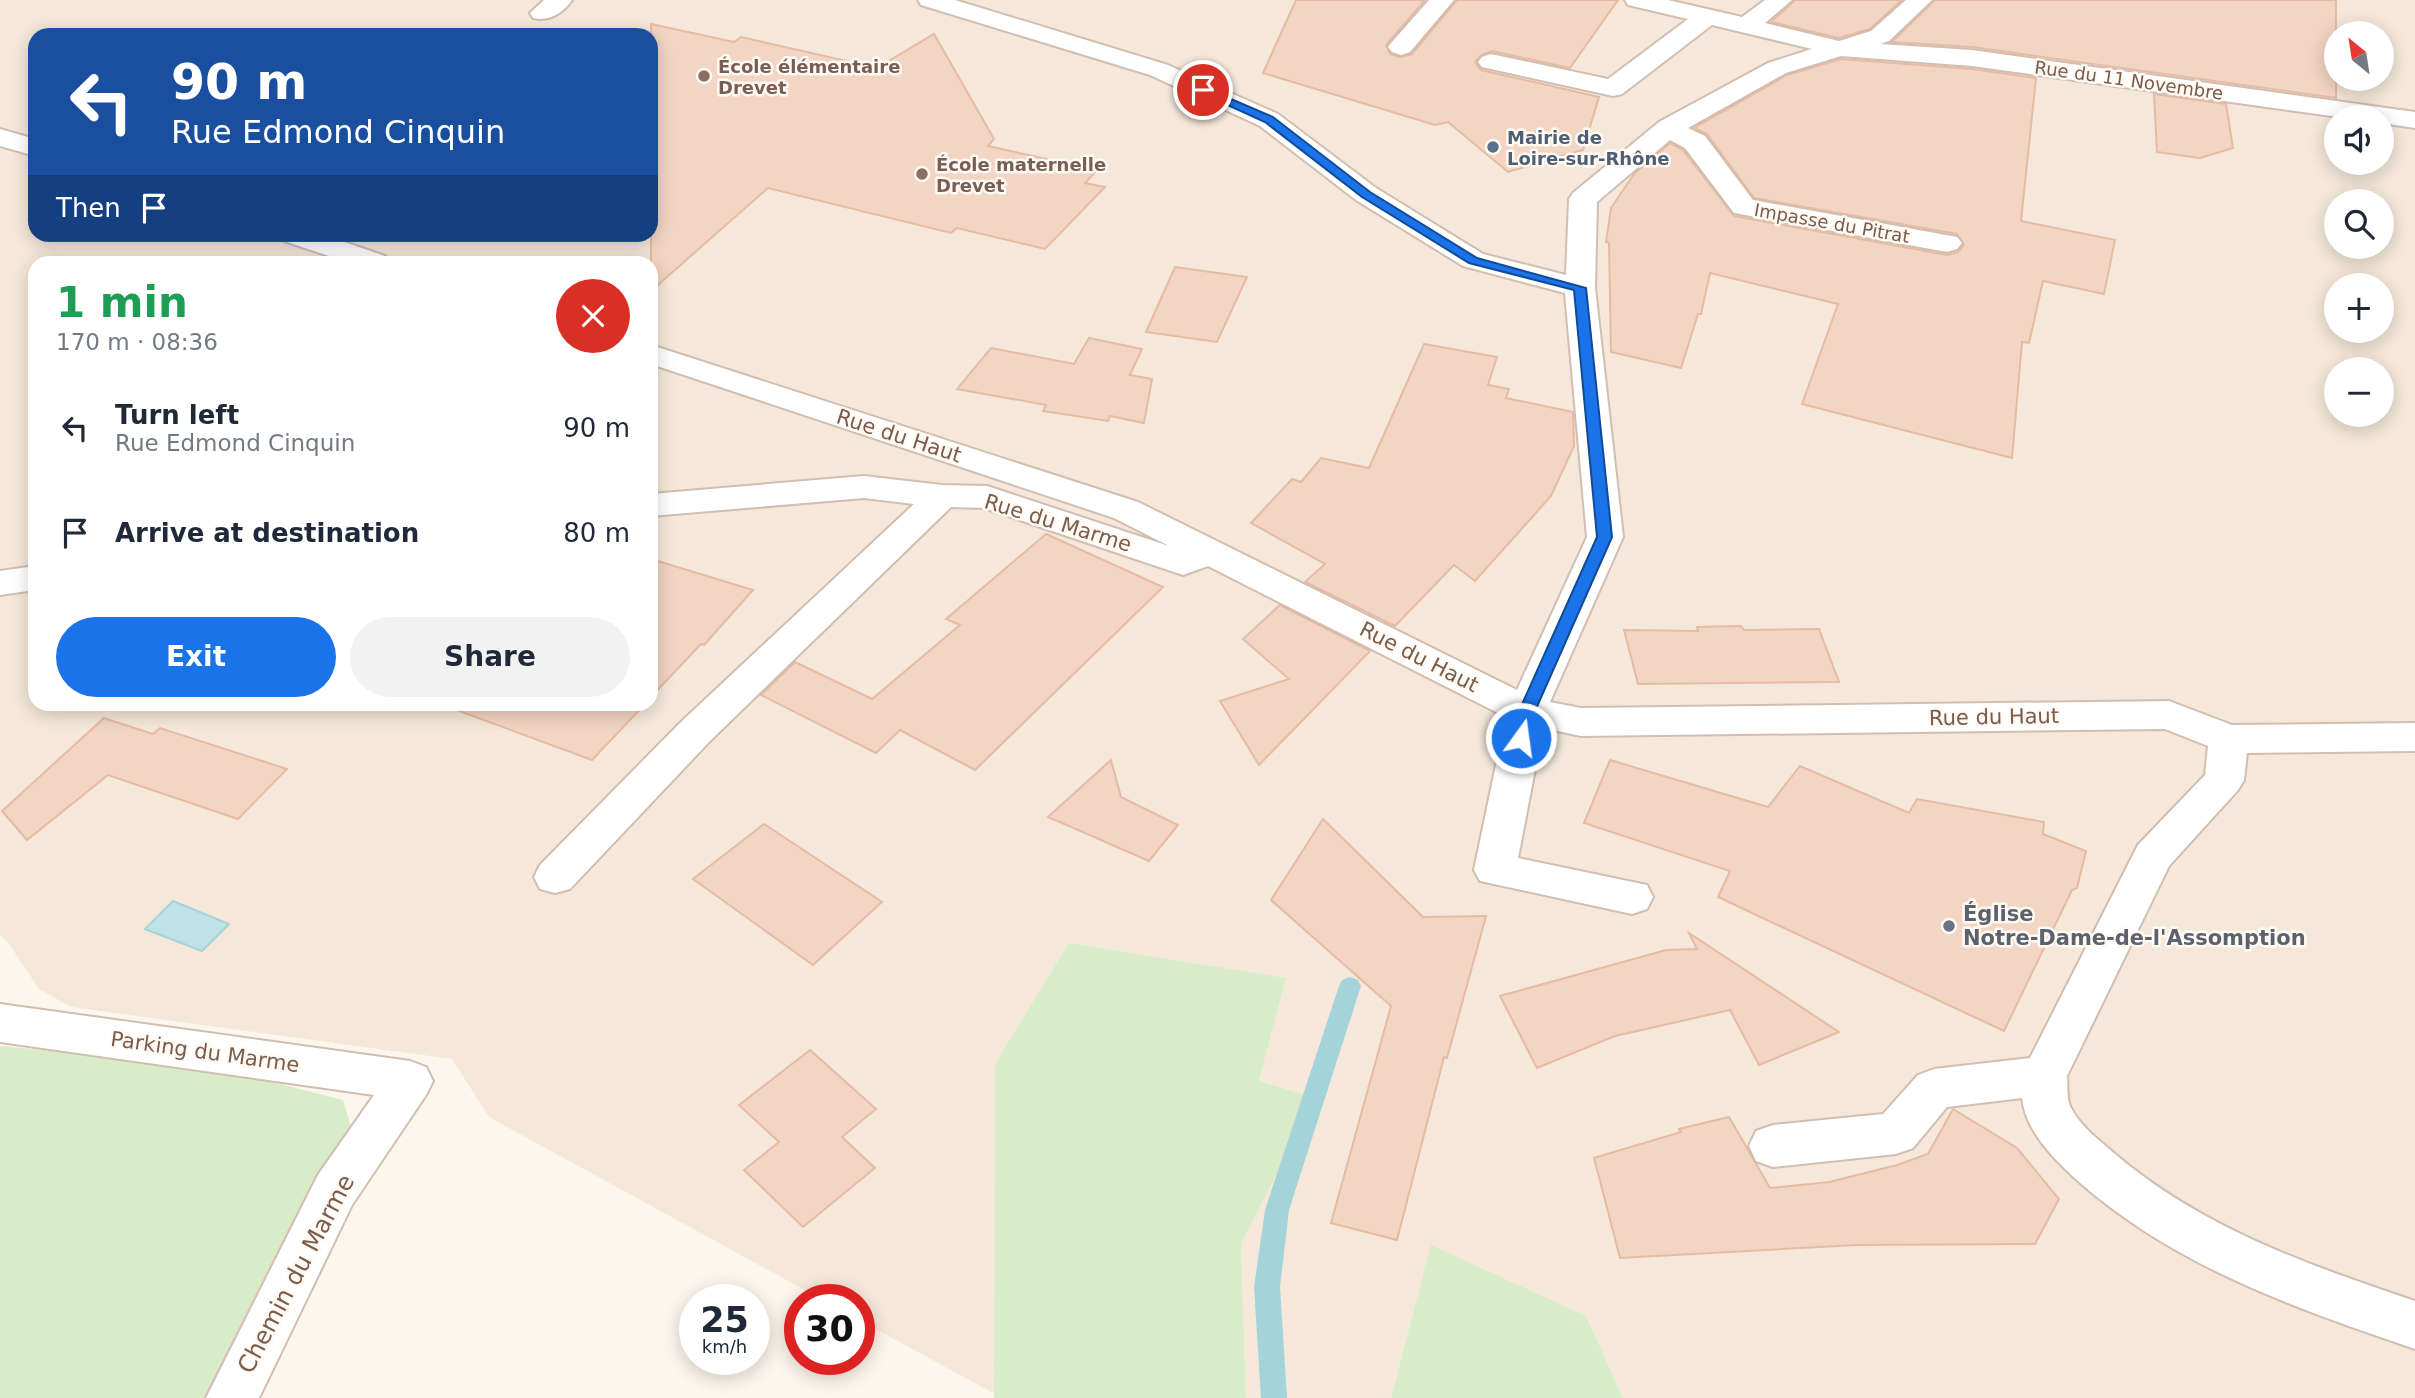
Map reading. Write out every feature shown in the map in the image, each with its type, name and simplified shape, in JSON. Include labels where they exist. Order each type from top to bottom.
[{"type":"street","points":[[930,0],[1159,70],[1269,120],[1366,194],[1473,260],[1580,288]]},
{"type":"street","points":[[1401,47],[1442,0]]},
{"type":"street","points":[[1637,0],[1843,49]]},
{"type":"street","points":[[1746,26],[1780,0]]},
{"type":"street","points":[[1632,897],[1495,870],[1527,711],[1605,537],[1580,288],[1583,200],[1668,128],[1777,68],[1880,36],[1920,0]]},
{"type":"street","points":[[1491,62],[1613,88],[1707,17]]},
{"type":"street","name":"Rue du 11 Novembre","points":[[1843,49],[1972,58],[2415,120]]},
{"type":"street","name":"Impasse du Pitrat","points":[[1668,128],[1695,142],[1744,207],[1947,243]]},
{"type":"street","points":[[0,137],[28,146]]},
{"type":"street","points":[[316,242],[357,256]]},
{"type":"street","name":"Rue du Haut","points":[[658,356],[1126,510],[1527,711],[1581,722],[2169,715],[2229,739]]},
{"type":"street","name":"Rue du Marme","points":[[658,504],[864,487],[942,496],[986,497],[1183,563],[1210,552]]},
{"type":"street","points":[[555,877],[695,732],[942,496]]},
{"type":"street","points":[[0,583],[28,579]]},
{"type":"street","points":[[2415,737],[2229,739],[2224,780],[2153,856],[2044,1076],[2047,1108],[2070,1142],[2103,1174],[2172,1225],[2288,1280],[2415,1325]]},
{"type":"street","name":"Parking du Marme","points":[[0,1023],[410,1081]]},
{"type":"street","points":[[1773,1146],[1896,1133],[1934,1089],[2044,1076]]},
{"type":"street","name":"Chemin du Marme","points":[[232,1398],[335,1191],[410,1081]]},
{"type":"shaded area","points":[[0,0],[2415,0],[2415,1398],[1623,1398],[1586,1316],[1432,1246],[1391,1398],[1246,1398],[1241,1244],[1316,1098],[1259,1081],[1286,978],[995,1064],[995,1394],[875,1329],[875,1284],[794,1284],[489,1117],[452,1059],[71,1007],[39,989],[7,941],[0,935]]},
{"type":"green space","points":[[1069,943],[1286,978],[1259,1081],[1316,1098],[1241,1244],[1246,1398],[994,1398],[995,1064]]},
{"type":"green space","points":[[0,1046],[202,1064],[343,1100],[351,1127],[210,1398],[0,1398]]},
{"type":"green space","points":[[1431,1245],[1586,1316],[1623,1398],[1391,1398]]},
{"type":"water","points":[[173,901],[229,924],[202,951],[145,929]]},
{"type":"building","points":[[1296,0],[1425,0],[1386,45],[1390,54],[1400,57],[1412,54],[1457,0],[1618,0],[1570,68],[1492,51],[1481,55],[1475,62],[1481,70],[1599,97],[1583,150],[1508,172],[1448,122],[1435,125],[1263,73]]},
{"type":"building","points":[[1795,0],[1902,0],[1870,29],[1839,38],[1771,22]]},
{"type":"building","points":[[1935,0],[2336,0],[2336,21],[2324,21],[2324,91],[2336,91],[2336,98],[1972,47],[1892,42]]},
{"type":"building","points":[[651,24],[734,42],[741,37],[877,68],[934,34],[994,139],[988,146],[1097,170],[1085,183],[1105,187],[1045,249],[957,228],[951,233],[768,188],[658,285],[658,256],[651,256],[651,242],[658,242],[658,28],[651,28]]},
{"type":"building","points":[[1841,59],[1972,69],[2036,78],[2021,221],[2115,240],[2104,294],[2043,281],[2029,343],[2022,342],[2012,458],[1802,404],[1838,304],[1710,273],[1701,314],[1698,314],[1681,368],[1611,352],[1609,243],[1606,242],[1611,208],[1634,174],[1670,143],[1683,150],[1734,216],[1947,255],[1958,252],[1964,245],[1957,234],[1754,198],[1707,134],[1694,128],[1787,75]]},
{"type":"building","points":[[2154,94],[2226,104],[2233,148],[2200,158],[2157,152]]},
{"type":"building","points":[[1175,267],[1247,277],[1217,342],[1146,332]]},
{"type":"building","points":[[1089,338],[1142,349],[1130,375],[1152,379],[1144,423],[1110,416],[1108,421],[1043,411],[1046,405],[957,389],[991,348],[1074,364]]},
{"type":"building","points":[[1424,344],[1497,357],[1488,385],[1509,389],[1506,398],[1573,412],[1574,446],[1551,496],[1475,581],[1454,565],[1395,626],[1305,582],[1325,564],[1251,523],[1292,479],[1301,482],[1321,458],[1369,468]]},
{"type":"building","points":[[1046,534],[1163,587],[975,770],[900,730],[876,753],[761,695],[795,662],[872,699],[960,625],[946,619]]},
{"type":"building","points":[[658,561],[753,590],[704,645],[701,644],[658,690]]},
{"type":"building","points":[[1280,605],[1370,651],[1259,765],[1220,701],[1289,679],[1243,639]]},
{"type":"building","points":[[1741,626],[1744,630],[1819,629],[1839,682],[1638,684],[1624,630],[1698,631],[1697,627]]},
{"type":"building","points":[[459,711],[638,711],[592,760]]},
{"type":"building","points":[[104,718],[153,734],[160,728],[287,769],[238,819],[108,775],[27,840],[2,811]]},
{"type":"building","points":[[1111,760],[1121,797],[1178,825],[1149,861],[1048,817]]},
{"type":"building","points":[[1610,760],[1768,807],[1800,766],[1909,813],[1917,799],[2044,822],[2043,834],[2086,851],[2077,888],[2072,890],[2004,1031],[1718,897],[1730,871],[1584,823]]},
{"type":"building","points":[[1323,819],[1423,917],[1486,916],[1447,1058],[1444,1057],[1397,1240],[1331,1223],[1391,1006],[1271,900]]},
{"type":"building","points":[[764,824],[882,902],[813,965],[693,879]]},
{"type":"building","points":[[1689,933],[1839,1032],[1759,1065],[1730,1010],[1615,1036],[1537,1068],[1500,996],[1666,950],[1697,949]]},
{"type":"building","points":[[810,1050],[876,1109],[842,1137],[875,1168],[803,1227],[744,1170],[779,1142],[739,1105]]},
{"type":"building","points":[[1953,1109],[2017,1148],[2059,1199],[2035,1244],[1856,1245],[1620,1258],[1594,1158],[1681,1132],[1679,1129],[1729,1117],[1770,1188],[1829,1182],[1897,1165],[1928,1154]]},
{"type":"waterway","points":[[1274,1398],[1267,1287],[1277,1210],[1350,986]]},
{"type":"place","name":"École élémentaire Drevet","points":[[704,76]]},
{"type":"place","name":"Mairie de Loire-sur-Rhône","points":[[1493,147]]},
{"type":"place","name":"École maternelle Drevet","points":[[922,174]]},
{"type":"place","name":"Église Notre-Dame-de-l'Assomption","points":[[1949,926]]},
{"type":"route","points":[[1203,90],[1269,120],[1366,194],[1473,260],[1580,288],[1605,537],[1527,711],[1521,738]]}]
